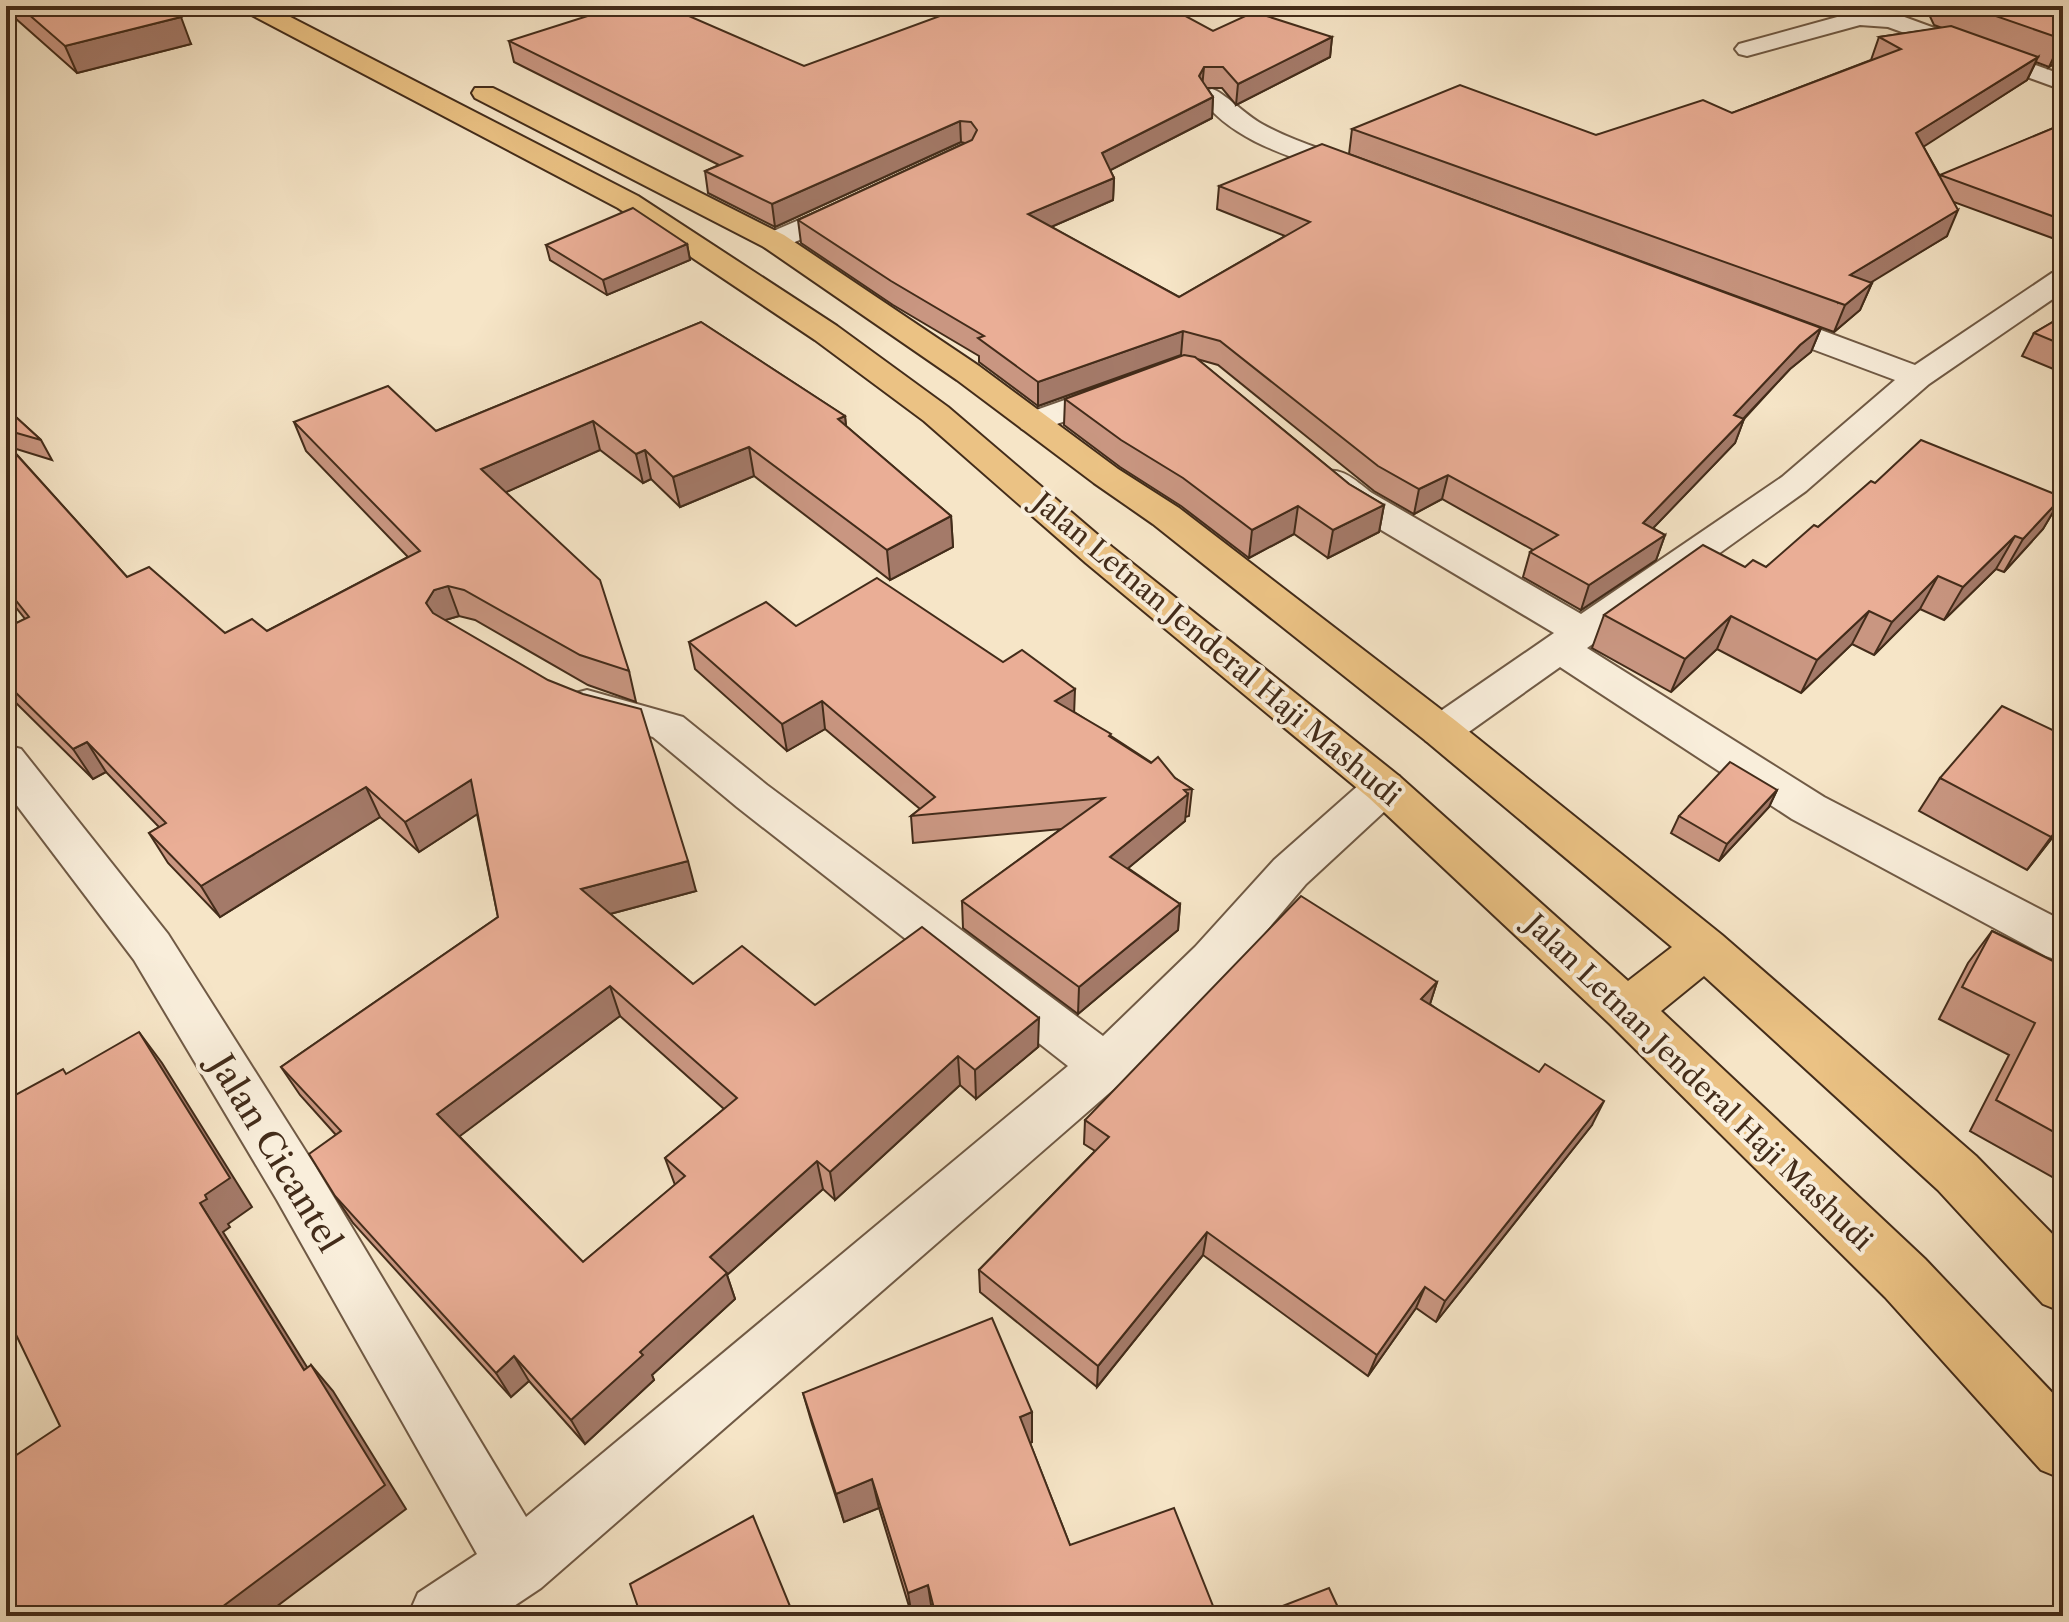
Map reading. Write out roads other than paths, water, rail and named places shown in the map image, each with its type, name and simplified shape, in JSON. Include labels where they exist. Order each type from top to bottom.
[{"type":"main road","name":"Jalan Letnan Jenderal Haji Mashudi","points":[[252,6],[348,41],[663,182],[774,241],[942,355],[1034,422],[1133,535],[1384,787],[1627,1010],[1905,1278],[2063,1448]]},
{"type":"main road","name":"Jalan Letnan Jenderal Haji Mashudi","points":[[311,6],[348,41],[628,202],[741,275],[936,414],[1441,731],[1705,948],[1957,1173],[2063,1285]]},
{"type":"main road","points":[[1627,1010],[1705,948]]},
{"type":"street","points":[[1747,49],[1859,18],[1875,18],[1891,20],[2063,83]]},
{"type":"street","points":[[1212,96],[1218,108],[1253,130],[1396,185]]},
{"type":"street","points":[[774,241],[881,192]]},
{"type":"street","points":[[1441,731],[1794,484],[1918,377],[2063,279]]},
{"type":"street","points":[[1739,311],[1918,377]]},
{"type":"street","points":[[1034,422],[1151,379]]},
{"type":"street","points":[[1310,461],[1359,501],[1570,640],[1808,808],[2063,943]]},
{"type":"street","points":[[548,683],[573,698],[608,712],[668,727],[752,796],[1105,1066]]},
{"type":"street","name":"Jalan Cicantel","points":[[6,760],[151,947],[296,1183],[518,1565]]},
{"type":"street","points":[[441,1616],[518,1565],[1105,1066],[1212,961],[1290,872],[1384,787]]}]
